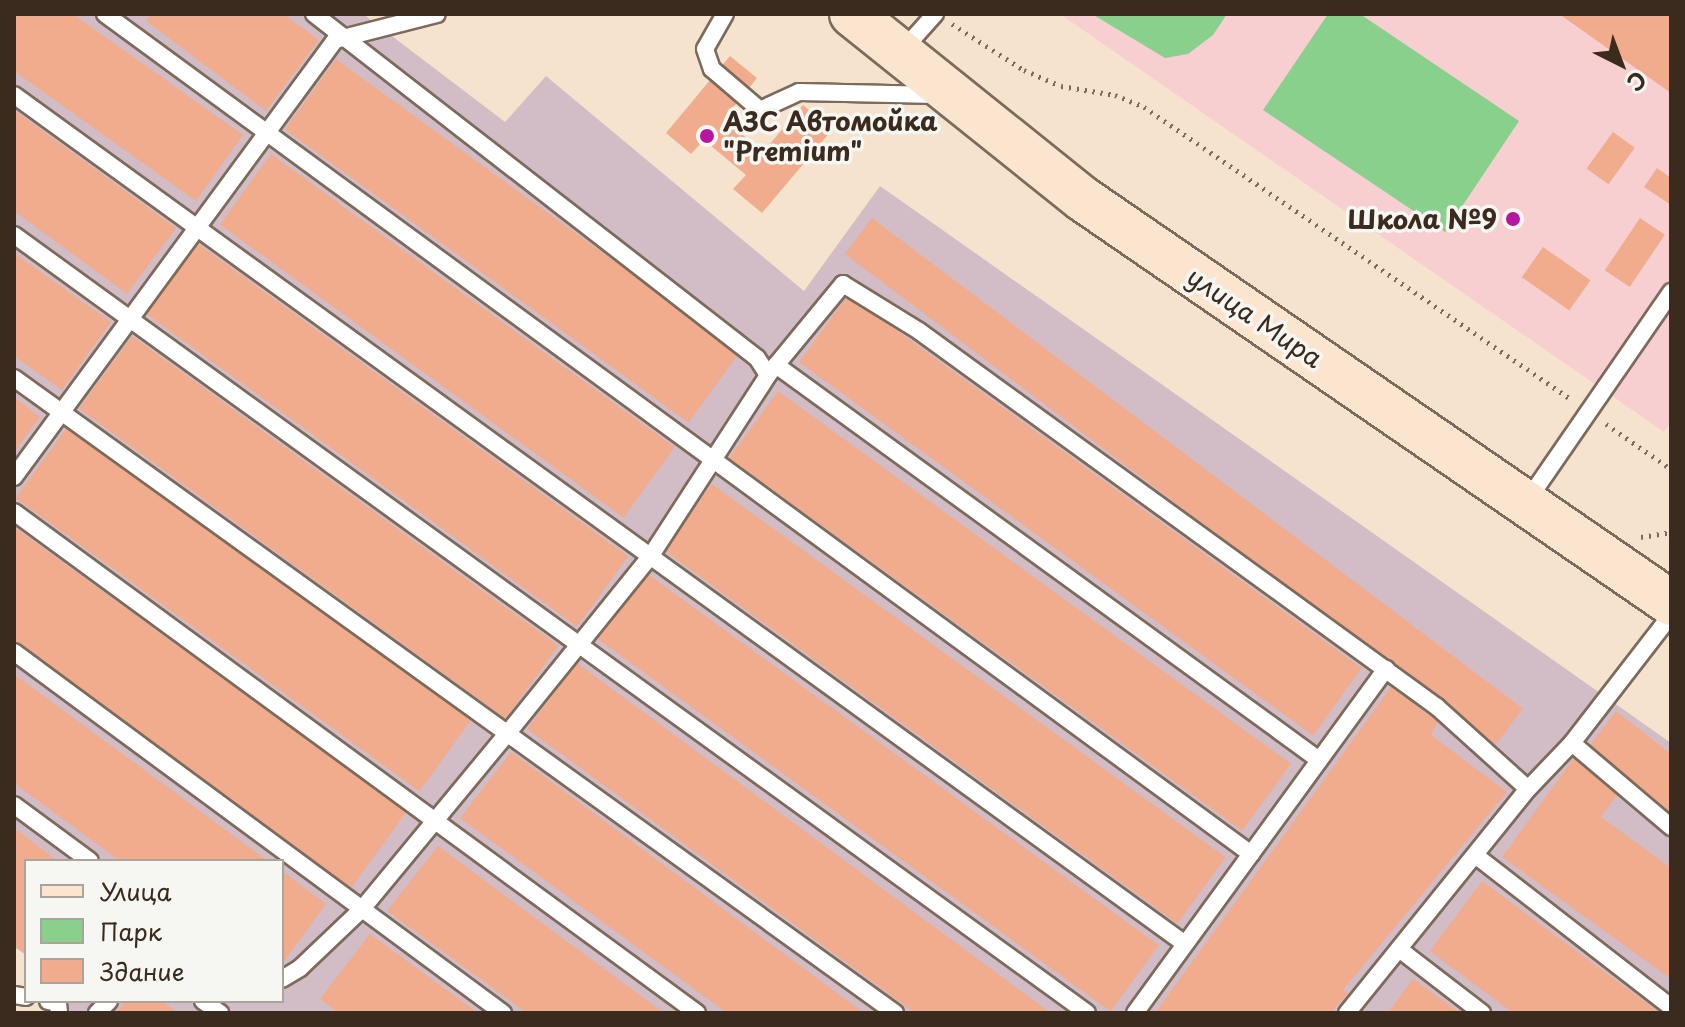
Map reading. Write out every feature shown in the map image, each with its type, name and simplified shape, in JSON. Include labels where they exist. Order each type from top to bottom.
[{"type":"main road","name":"улица Мира","points":[[852,14],[1083,199],[1671,603]]},
{"type":"lane","points":[[105,14],[1251,854]]},
{"type":"lane","points":[[314,14],[772,370],[1319,760]]},
{"type":"lane","points":[[14,477],[335,40],[437,14]]},
{"type":"lane","points":[[725,14],[705,49],[712,69],[760,110],[799,92],[955,96]]},
{"type":"lane","points":[[900,53],[942,18]]},
{"type":"lane","points":[[14,95],[1185,944]]},
{"type":"lane","points":[[14,235],[577,647],[1087,1013]]},
{"type":"lane","points":[[284,978],[300,968],[362,909],[650,557],[772,370],[843,284],[865,295],[1386,669],[1437,707],[1528,789]]},
{"type":"lane","points":[[1526,503],[1671,292]]},
{"type":"lane","points":[[14,378],[895,1013]]},
{"type":"lane","points":[[14,512],[437,818],[697,1013]]},
{"type":"lane","points":[[1347,1013],[1528,789],[1572,743],[1671,615]]},
{"type":"lane","points":[[14,652],[503,1013]]},
{"type":"lane","points":[[1135,1013],[1386,669]]},
{"type":"lane","points":[[1572,743],[1671,827]]},
{"type":"lane","points":[[14,805],[87,859]]},
{"type":"lane","points":[[1475,855],[1671,1007]]},
{"type":"lane","points":[[1399,949],[1482,1013]]},
{"type":"path","points":[[942,18],[1024,70],[1061,86],[1115,95],[1144,107],[1671,469]]},
{"type":"path","points":[[1641,537],[1671,532]]},
{"type":"shaded area","points":[[14,14],[363,14],[505,122],[546,76],[804,291],[880,186],[1671,743],[1671,1013],[44,1013],[52,1003],[284,1003],[284,859],[24,859],[24,954],[14,947]]},
{"type":"shaded area","name":"Школа №9","points":[[1060,14],[1671,14],[1671,423],[1664,432]]},
{"type":"green space","points":[[1092,14],[1227,14],[1213,35],[1188,54],[1165,58]]},
{"type":"green space","points":[[1328,14],[1360,14],[1519,121],[1445,232],[1263,110]]},
{"type":"building","points":[[14,14],[73,14],[243,135],[196,201],[14,71]]},
{"type":"building","points":[[151,14],[283,14],[319,40],[266,111],[146,21]]},
{"type":"building","points":[[1559,14],[1671,14],[1671,93]]},
{"type":"building","name":"АЗС Автомойка \"Premium\"","points":[[730,56],[757,78],[724,119],[763,152],[803,105],[832,130],[762,213],[733,189],[746,175],[704,140],[691,154],[666,133]]},
{"type":"building","points":[[336,59],[740,352],[689,423],[285,129]]},
{"type":"building","points":[[14,110],[176,228],[127,294],[14,211]]},
{"type":"building","points":[[1613,132],[1635,148],[1608,184],[1587,168]]},
{"type":"building","points":[[271,154],[675,447],[624,518],[220,224]]},
{"type":"building","points":[[1657,168],[1671,178],[1671,205],[1644,187]]},
{"type":"building","points":[[872,218],[1523,708],[1496,744],[845,254]]},
{"type":"building","points":[[1640,218],[1665,235],[1630,287],[1605,270]]},
{"type":"building","points":[[197,243],[628,556],[577,627],[146,313]]},
{"type":"building","points":[[1543,247],[1591,280],[1569,311],[1522,277]]},
{"type":"building","points":[[14,253],[111,322],[62,390],[14,356]]},
{"type":"building","points":[[848,295],[1362,668],[1313,735],[799,362]]},
{"type":"building","points":[[132,336],[558,646],[505,719],[79,409]]},
{"type":"building","points":[[778,391],[1291,764],[1242,831],[729,458]]},
{"type":"building","points":[[14,397],[40,417],[14,452]]},
{"type":"building","points":[[68,426],[472,719],[419,791],[16,498]]},
{"type":"building","points":[[712,484],[1226,857],[1178,924],[664,550]]},
{"type":"building","points":[[14,527],[406,812],[342,900],[14,662]]},
{"type":"building","points":[[645,572],[1159,945],[1111,1012],[597,638]]},
{"type":"building","points":[[577,663],[1051,1013],[915,1013],[527,729]]},
{"type":"building","points":[[14,674],[265,859],[117,859],[14,783]]},
{"type":"building","points":[[1391,687],[1438,722],[1431,735],[1507,792],[1343,990],[1348,993],[1331,1013],[1155,1013]]},
{"type":"building","points":[[1616,711],[1671,754],[1671,813],[1588,748]]},
{"type":"building","points":[[511,752],[864,1013],[727,1013],[460,818]]},
{"type":"building","points":[[1574,758],[1620,791],[1601,817],[1671,868],[1671,979],[1502,857]]},
{"type":"building","points":[[14,828],[55,859],[24,859],[24,952],[14,945]]},
{"type":"building","points":[[438,846],[664,1013],[527,1013],[387,911]]},
{"type":"building","points":[[284,872],[326,904],[284,961]]},
{"type":"building","points":[[1482,881],[1660,1013],[1513,1013],[1430,951]]},
{"type":"building","points":[[370,934],[478,1013],[339,1013],[320,999]]},
{"type":"building","points":[[1413,979],[1460,1013],[1388,1013]]},
{"type":"building","points":[[124,1003],[165,1003],[179,1013],[117,1013]]},
{"type":"place","name":"АЗС Автомойка \"Premium\"","points":[[707,136]]},
{"type":"place","name":"Школа №9","points":[[1513,219]]}]
